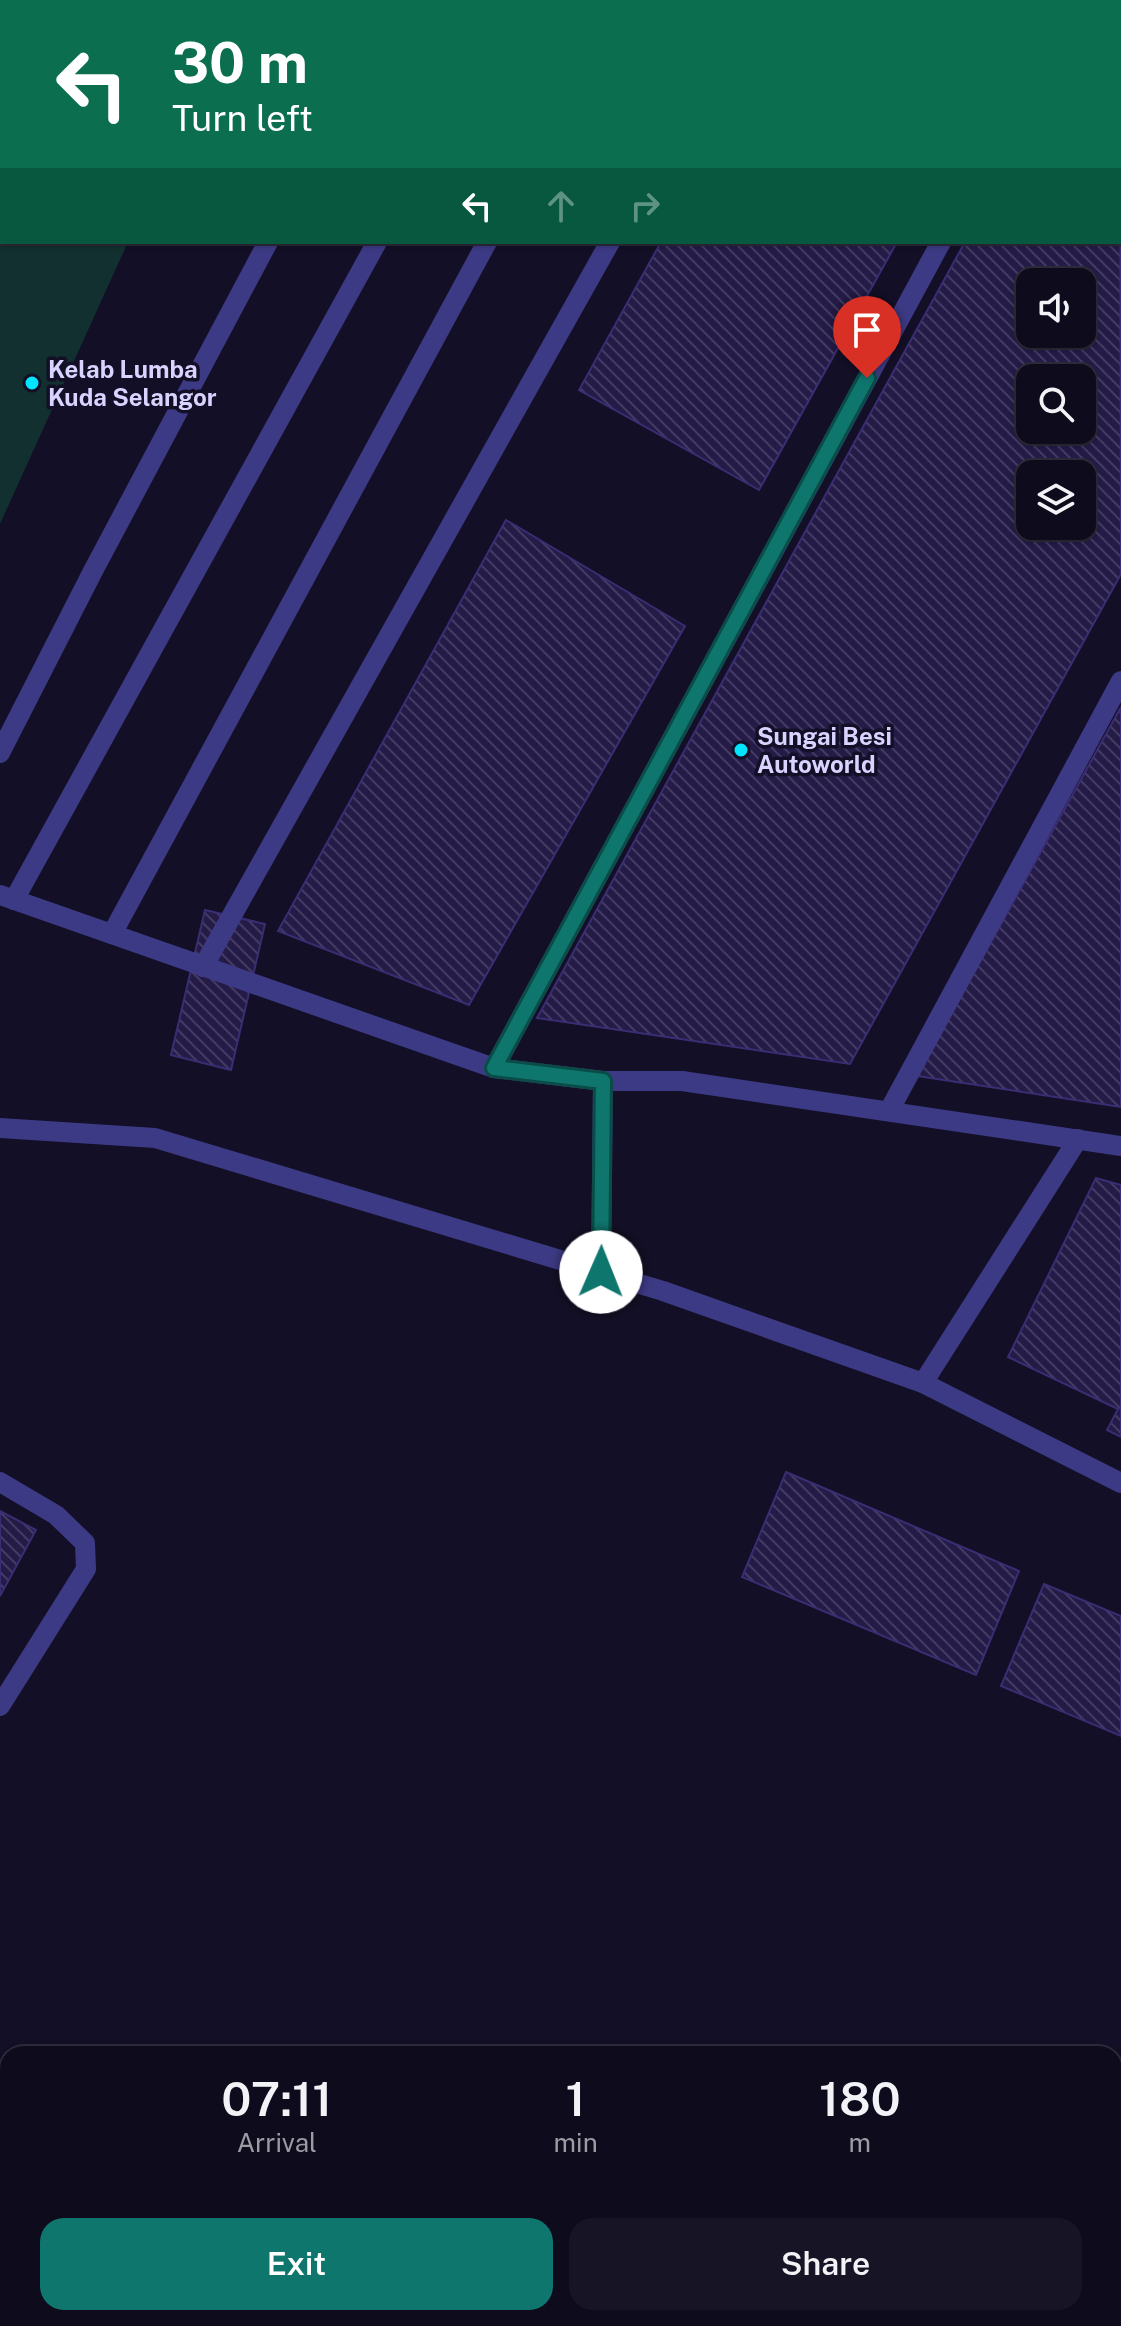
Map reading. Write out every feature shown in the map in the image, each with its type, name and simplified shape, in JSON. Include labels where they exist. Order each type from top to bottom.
[{"type":"street","points":[[0,753],[267,244]]},
{"type":"street","points":[[376,244],[7,898],[494,1068],[603,1081],[682,1081],[1121,1146]]},
{"type":"street","points":[[112,934],[486,244]]},
{"type":"street","points":[[203,967],[609,244]]},
{"type":"street","points":[[494,1068],[940,244]]},
{"type":"street","points":[[889,1111],[1121,681]]},
{"type":"street","points":[[601,1272],[603,1081]]},
{"type":"street","points":[[0,1128],[155,1138],[663,1291],[923,1383],[1121,1483]]},
{"type":"street","points":[[923,1383],[1078,1139]]},
{"type":"street","points":[[0,1482],[56,1515],[85,1543],[86,1569],[0,1706]]},
{"type":"green space","name":"Kelab Lumba Kuda Selangor","points":[[0,244],[127,244],[0,524]]},
{"type":"building","points":[[660,244],[896,244],[759,490],[579,390]]},
{"type":"building","points":[[964,244],[1120,244],[1121,574],[850,1064],[537,1018]]},
{"type":"building","points":[[506,520],[685,626],[469,1005],[278,931]]},
{"type":"building","points":[[1121,707],[1121,1107],[917,1076]]},
{"type":"building","points":[[205,910],[265,924],[231,1070],[171,1055]]},
{"type":"building","points":[[1096,1178],[1121,1185],[1121,1437],[1107,1430],[1118,1409],[1008,1357]]},
{"type":"building","points":[[786,1472],[1019,1571],[976,1675],[742,1577]]},
{"type":"building","points":[[0,1511],[36,1530],[0,1596]]},
{"type":"building","points":[[1044,1584],[1121,1616],[1121,1736],[1001,1686]]},
{"type":"place","name":"Kelab Lumba Kuda Selangor","points":[[32,383]]},
{"type":"place","name":"Sungai Besi Autoworld","points":[[741,750]]},
{"type":"route","points":[[601,1272],[603,1081],[494,1068],[867,378]]}]
